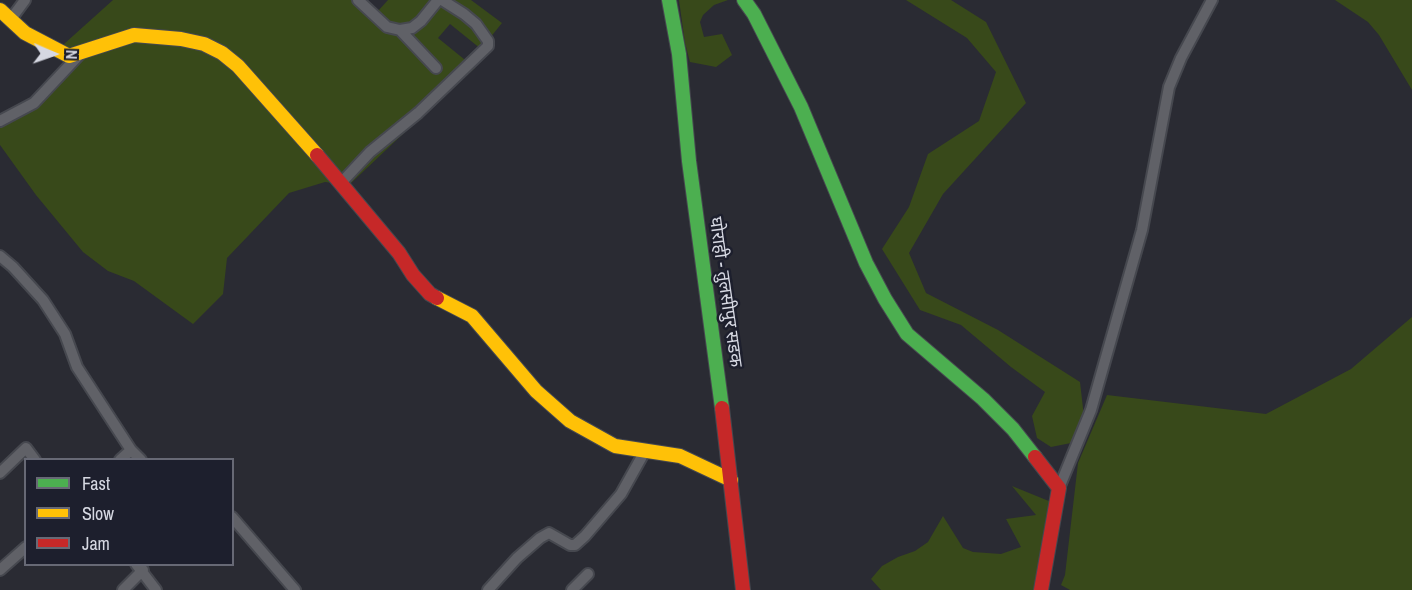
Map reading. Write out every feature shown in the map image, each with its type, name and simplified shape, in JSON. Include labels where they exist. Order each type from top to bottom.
[{"type":"street","points":[[11,19],[25,0]]},
{"type":"street","points":[[341,183],[370,152],[418,113],[488,46],[488,41],[476,24],[440,0],[412,28],[400,30],[387,27],[358,0]]},
{"type":"street","name":"घोराही - तुलसीपुर सडक","points":[[669,0],[679,54],[689,161],[731,480],[739,570],[743,590]]},
{"type":"street","points":[[744,0],[754,14],[801,107],[866,263],[907,334],[983,399],[1006,422],[1059,488]]},
{"type":"street","points":[[1041,590],[1059,488],[1091,411],[1142,230],[1169,87],[1174,72],[1212,0]]},
{"type":"street","points":[[0,10],[25,33],[69,56],[134,35],[181,39],[204,44],[222,53],[238,66],[341,183],[430,294],[472,316],[530,383],[570,421],[615,446],[680,456],[731,480]]},
{"type":"street","points":[[400,30],[436,68]]},
{"type":"street","points":[[0,121],[34,103],[81,54]]},
{"type":"street","points":[[0,256],[14,267],[44,300],[65,334],[77,367],[131,450],[140,458]]},
{"type":"street","points":[[0,472],[26,448],[34,458]]},
{"type":"street","points":[[121,458],[131,450]]},
{"type":"street","points":[[488,590],[517,558],[549,533],[570,545],[575,545],[621,494],[645,451]]},
{"type":"street","points":[[234,519],[295,590]]},
{"type":"street","points":[[0,570],[24,549]]},
{"type":"street","points":[[123,590],[140,567],[156,590]]},
{"type":"street","points":[[572,590],[588,574]]},
{"type":"green space","points":[[113,0],[366,0],[378,11],[388,0],[471,0],[502,23],[481,49],[450,24],[438,38],[475,68],[349,185],[325,182],[289,193],[227,258],[223,294],[193,324],[134,281],[108,271],[83,252],[36,195],[0,145],[0,123],[29,112],[73,71],[64,44]]},
{"type":"green space","points":[[679,0],[728,0],[714,5],[703,15],[700,22],[704,37],[722,34],[732,55],[716,67],[690,62]]},
{"type":"green space","points":[[906,0],[951,0],[986,22],[1026,103],[943,194],[909,253],[926,293],[998,330],[1080,382],[1084,417],[1071,443],[1051,447],[1037,438],[1032,416],[1045,392],[961,325],[920,310],[882,249],[909,207],[928,154],[979,121],[996,72],[967,38]]},
{"type":"green space","points":[[1335,0],[1412,0],[1412,90],[1379,35],[1368,22]]},
{"type":"green space","points":[[1412,317],[1412,590],[1070,590],[1061,585],[1065,575],[1078,463],[1107,395],[1266,414],[1351,369]]},
{"type":"green space","points":[[1012,486],[1061,506],[1042,590],[881,590],[871,579],[882,566],[915,551],[928,542],[943,516],[963,548],[973,552],[1001,554],[1021,547],[1006,519],[1036,515]]},
{"type":"traffic: fast","points":[[669,0],[679,54],[689,161],[722,408]]},
{"type":"traffic: fast","points":[[744,0],[754,14],[801,107],[866,263],[907,334],[983,399],[1013,429],[1035,457]]},
{"type":"traffic: slow","points":[[0,10],[25,33],[69,56],[134,35],[181,39],[204,44],[222,53],[238,66],[317,155]]},
{"type":"traffic: slow","points":[[437,298],[472,316],[536,391],[570,421],[615,446],[680,456],[731,480]]},
{"type":"traffic: jam","points":[[317,155],[399,253],[413,275],[430,294],[437,298]]},
{"type":"traffic: jam","points":[[722,408],[743,590]]},
{"type":"traffic: jam","points":[[1035,457],[1059,488],[1041,590]]}]
